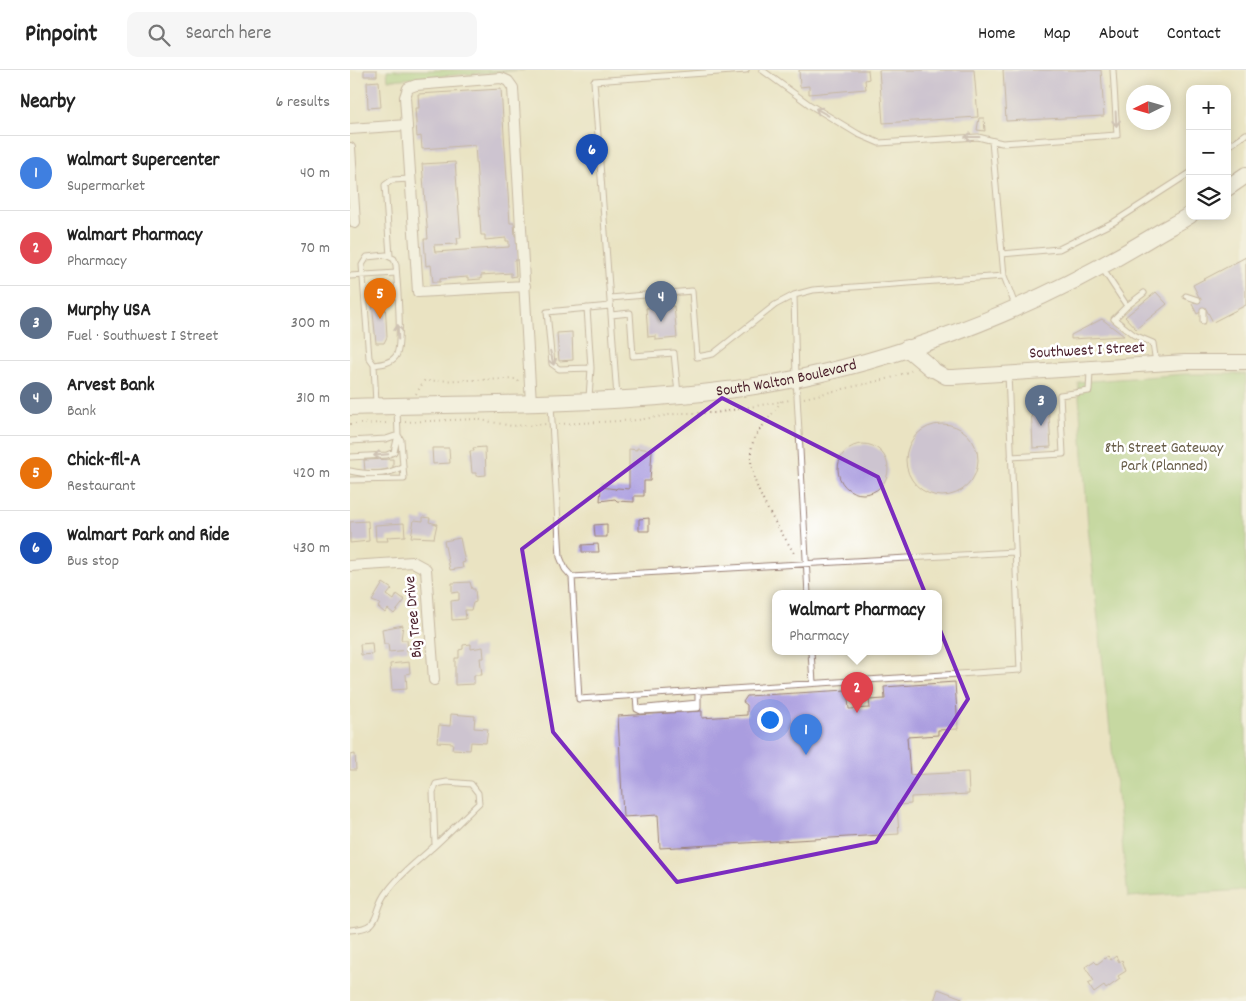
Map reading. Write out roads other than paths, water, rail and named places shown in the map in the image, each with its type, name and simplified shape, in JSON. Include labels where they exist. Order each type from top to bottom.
[{"type":"main road","points":[[1231,185],[1246,175]]},
{"type":"main road","name":"South Walton Boulevard","points":[[350,407],[617,400],[703,393],[796,378],[907,348],[1016,308],[1102,267],[1186,217]]},
{"type":"main road","points":[[932,369],[931,358],[936,338]]},
{"type":"main road","points":[[907,348],[932,369]]},
{"type":"main road","name":"Southwest I Street","points":[[932,369],[946,377],[1156,364],[1246,362]]},
{"type":"street","points":[[526,286],[418,292],[405,97],[408,88],[416,85],[502,78],[508,81],[513,88],[526,286],[531,403]]},
{"type":"street","points":[[350,129],[407,124]]},
{"type":"street","points":[[350,148],[355,223]]},
{"type":"street","name":"Big Tree Drive","points":[[350,566],[413,562],[426,569],[434,680]]},
{"type":"lane","points":[[617,400],[594,81],[746,70]]},
{"type":"lane","points":[[762,70],[810,105],[858,134],[879,143],[978,137],[1002,143],[1117,135],[1113,70]]},
{"type":"lane","points":[[1231,144],[1246,134]]},
{"type":"lane","points":[[992,141],[1004,276],[1016,308]]},
{"type":"lane","points":[[1002,254],[1059,249],[1114,222],[1187,175]]},
{"type":"lane","points":[[374,365],[387,363],[398,353],[396,274],[394,259],[390,256],[385,185],[392,180],[410,180]]},
{"type":"lane","points":[[376,406],[374,365],[369,358],[362,276],[363,260],[367,257],[390,256]]},
{"type":"lane","points":[[1102,267],[1127,306]]},
{"type":"lane","points":[[350,276],[396,274]]},
{"type":"lane","points":[[610,298],[692,291],[697,357],[712,354],[775,305],[794,295],[812,290],[1004,276]]},
{"type":"lane","points":[[1144,293],[1114,319],[1134,336],[1153,343],[1156,364]]},
{"type":"lane","points":[[794,295],[796,378],[808,590]]},
{"type":"lane","points":[[1186,296],[1198,300]]},
{"type":"lane","points":[[591,368],[559,369],[552,364],[547,312],[610,306]]},
{"type":"lane","points":[[588,308],[591,368],[589,401]]},
{"type":"lane","points":[[1203,310],[1203,321]]},
{"type":"lane","points":[[611,315],[630,313],[633,356],[674,353],[678,395]]},
{"type":"lane","points":[[1011,457],[1063,454],[1060,395],[1085,394],[1089,391],[1090,369]]},
{"type":"lane","points":[[551,402],[560,557],[565,569],[572,577],[579,699],[1020,670],[1008,373]]},
{"type":"lane","points":[[350,457],[388,455],[394,452],[398,434],[397,406]]},
{"type":"lane","points":[[350,441],[386,438],[398,434]]},
{"type":"lane","points":[[350,480],[404,479],[401,440],[398,434]]},
{"type":"lane","points":[[350,471],[362,474],[394,472],[403,466]]},
{"type":"lane","points":[[572,577],[1014,552]]},
{"type":"lane","points":[[811,655],[813,683]]},
{"type":"lane","points":[[636,695],[637,709],[641,711],[698,708],[698,691]]},
{"type":"lane","points":[[350,930],[366,929],[373,923],[386,892],[479,803],[478,793],[471,784],[447,782],[436,784],[433,792],[435,845]]},
{"type":"place","name":"Walmart Park and Ride","points":[[592,175]]},
{"type":"place","name":"Chick-fil-A","points":[[380,319]]},
{"type":"place","name":"Arvest Bank","points":[[661,322]]},
{"type":"place","name":"Murphy USA","points":[[1041,426]]},
{"type":"place","name":"Walmart Pharmacy","points":[[857,713]]},
{"type":"place","name":"Walmart Supercenter","points":[[806,755]]},
{"type":"park label","name":"8th Street Gateway Park (Planned)","points":[[1164,457]]}]
